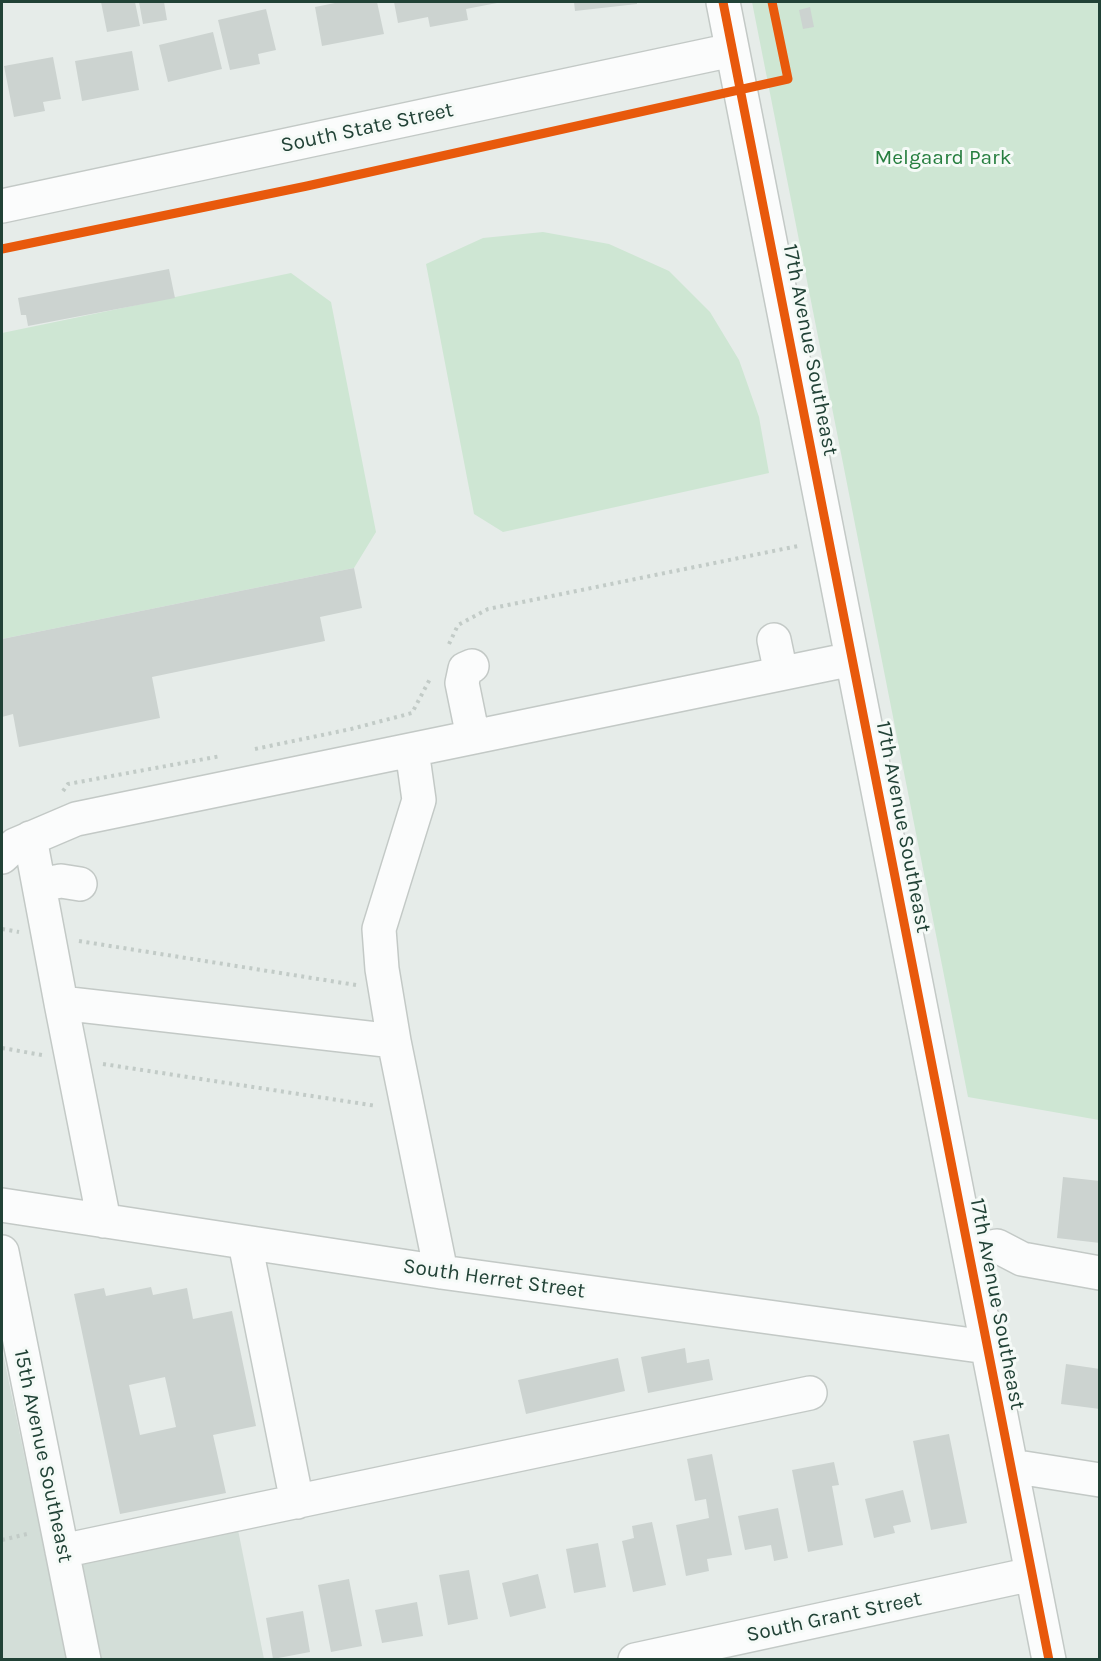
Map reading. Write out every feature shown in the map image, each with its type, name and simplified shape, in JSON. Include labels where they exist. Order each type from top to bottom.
[{"type":"street","name":"17th Avenue Southeast","points":[[723,2],[1049,1659]]},
{"type":"street","name":"South State Street","points":[[2,206],[732,50]]},
{"type":"street","points":[[774,640],[781,673]]},
{"type":"street","points":[[458,659],[465,669],[462,683],[473,737]]},
{"type":"street","points":[[2,857],[15,845],[76,819],[852,659]]},
{"type":"street","points":[[412,750],[419,800],[371,927],[441,1272]]},
{"type":"street","points":[[30,838],[104,1221]]},
{"type":"street","points":[[39,885],[61,881],[80,884]]},
{"type":"street","points":[[61,1003],[394,1041]]},
{"type":"street","name":"South Herret Street","points":[[2,1205],[441,1272],[987,1347]]},
{"type":"street","points":[[245,1243],[297,1502]]},
{"type":"street","points":[[969,1252],[997,1246],[1022,1259],[1100,1273]]},
{"type":"street","name":"15th Avenue Southeast","points":[[2,1252],[84,1659]]},
{"type":"street","points":[[62,1551],[810,1393]]},
{"type":"street","points":[[1011,1466],[1100,1480]]},
{"type":"street","name":"South Grant Street","points":[[635,1659],[1032,1574]]},
{"type":"path","points":[[458,659],[458,625],[488,609],[798,546]]},
{"type":"path","points":[[253,749],[351,729],[412,713],[434,671]]},
{"type":"path","points":[[57,797],[68,784],[231,754]]},
{"type":"path","points":[[2,929],[385,989]]},
{"type":"path","points":[[2,1048],[408,1110]]},
{"type":"path","points":[[2,1540],[27,1534]]},
{"type":"shaded area","points":[[2,1349],[45,1554],[235,1515],[264,1659],[2,1659]]},
{"type":"green space","name":"Melgaard Park","points":[[752,2],[1099,2],[1099,1120],[968,1097]]},
{"type":"green space","points":[[543,232],[609,244],[669,271],[710,312],[739,360],[759,417],[769,473],[503,532],[474,514],[426,264],[483,238]]},
{"type":"green space","points":[[291,273],[331,302],[376,532],[354,568],[2,639],[2,333]]},
{"type":"building","points":[[101,2],[135,2],[140,26],[107,32]]},
{"type":"building","points":[[139,2],[164,2],[167,20],[143,24]]},
{"type":"building","points":[[340,2],[377,2],[384,34],[322,46],[315,7]]},
{"type":"building","points":[[394,2],[497,3],[466,9],[468,20],[430,27],[428,17],[398,23]]},
{"type":"building","points":[[574,2],[637,2],[637,4],[575,11]]},
{"type":"building","points":[[810,7],[814,27],[803,29],[799,10]]},
{"type":"building","points":[[266,9],[276,50],[258,54],[260,64],[230,70],[218,20]]},
{"type":"building","points":[[213,32],[222,69],[168,82],[159,45]]},
{"type":"building","points":[[132,51],[139,90],[82,101],[75,61]]},
{"type":"building","points":[[53,57],[61,99],[43,102],[45,111],[14,117],[4,66]]},
{"type":"building","points":[[169,269],[175,298],[28,326],[26,315],[21,315],[18,298]]},
{"type":"building","points":[[354,568],[362,608],[320,617],[325,641],[152,677],[160,718],[19,747],[13,714],[2,717],[2,639]]},
{"type":"building","points":[[1063,1177],[1100,1181],[1100,1243],[1057,1238]]},
{"type":"building","points":[[151,1287],[153,1295],[187,1288],[193,1319],[232,1311],[256,1426],[213,1435],[226,1493],[120,1514],[74,1294],[104,1288],[106,1296]],"holes":[[[165,1377],[176,1427],[140,1435],[129,1385]]]},
{"type":"building","points":[[685,1348],[687,1363],[709,1359],[713,1380],[648,1393],[641,1357]]},
{"type":"building","points":[[618,1358],[625,1391],[526,1414],[518,1380]]},
{"type":"building","points":[[1066,1364],[1100,1369],[1100,1409],[1061,1404]]},
{"type":"building","points":[[949,1434],[967,1523],[931,1530],[913,1441]]},
{"type":"building","points":[[712,1454],[732,1555],[707,1559],[709,1571],[686,1576],[676,1525],[709,1518],[706,1499],[695,1501],[687,1459]]},
{"type":"building","points":[[834,1462],[839,1485],[832,1486],[843,1545],[808,1552],[792,1470]]},
{"type":"building","points":[[903,1490],[911,1522],[893,1526],[895,1533],[874,1538],[865,1499]]},
{"type":"building","points":[[778,1508],[788,1558],[774,1561],[771,1545],[745,1550],[738,1516]]},
{"type":"building","points":[[652,1522],[666,1585],[633,1592],[622,1541],[634,1538],[632,1526]]},
{"type":"building","points":[[598,1543],[606,1587],[574,1593],[566,1549]]},
{"type":"building","points":[[469,1570],[478,1619],[448,1625],[439,1575]]},
{"type":"building","points":[[538,1574],[546,1608],[510,1617],[502,1583]]},
{"type":"building","points":[[349,1579],[362,1646],[331,1652],[318,1585]]},
{"type":"building","points":[[417,1602],[423,1636],[382,1643],[375,1610]]},
{"type":"building","points":[[303,1611],[310,1652],[273,1659],[266,1618]]},
{"type":"cycle path","points":[[723,2],[1049,1660]]},
{"type":"cycle path","points":[[2,249],[307,186],[788,79],[772,2]]}]
